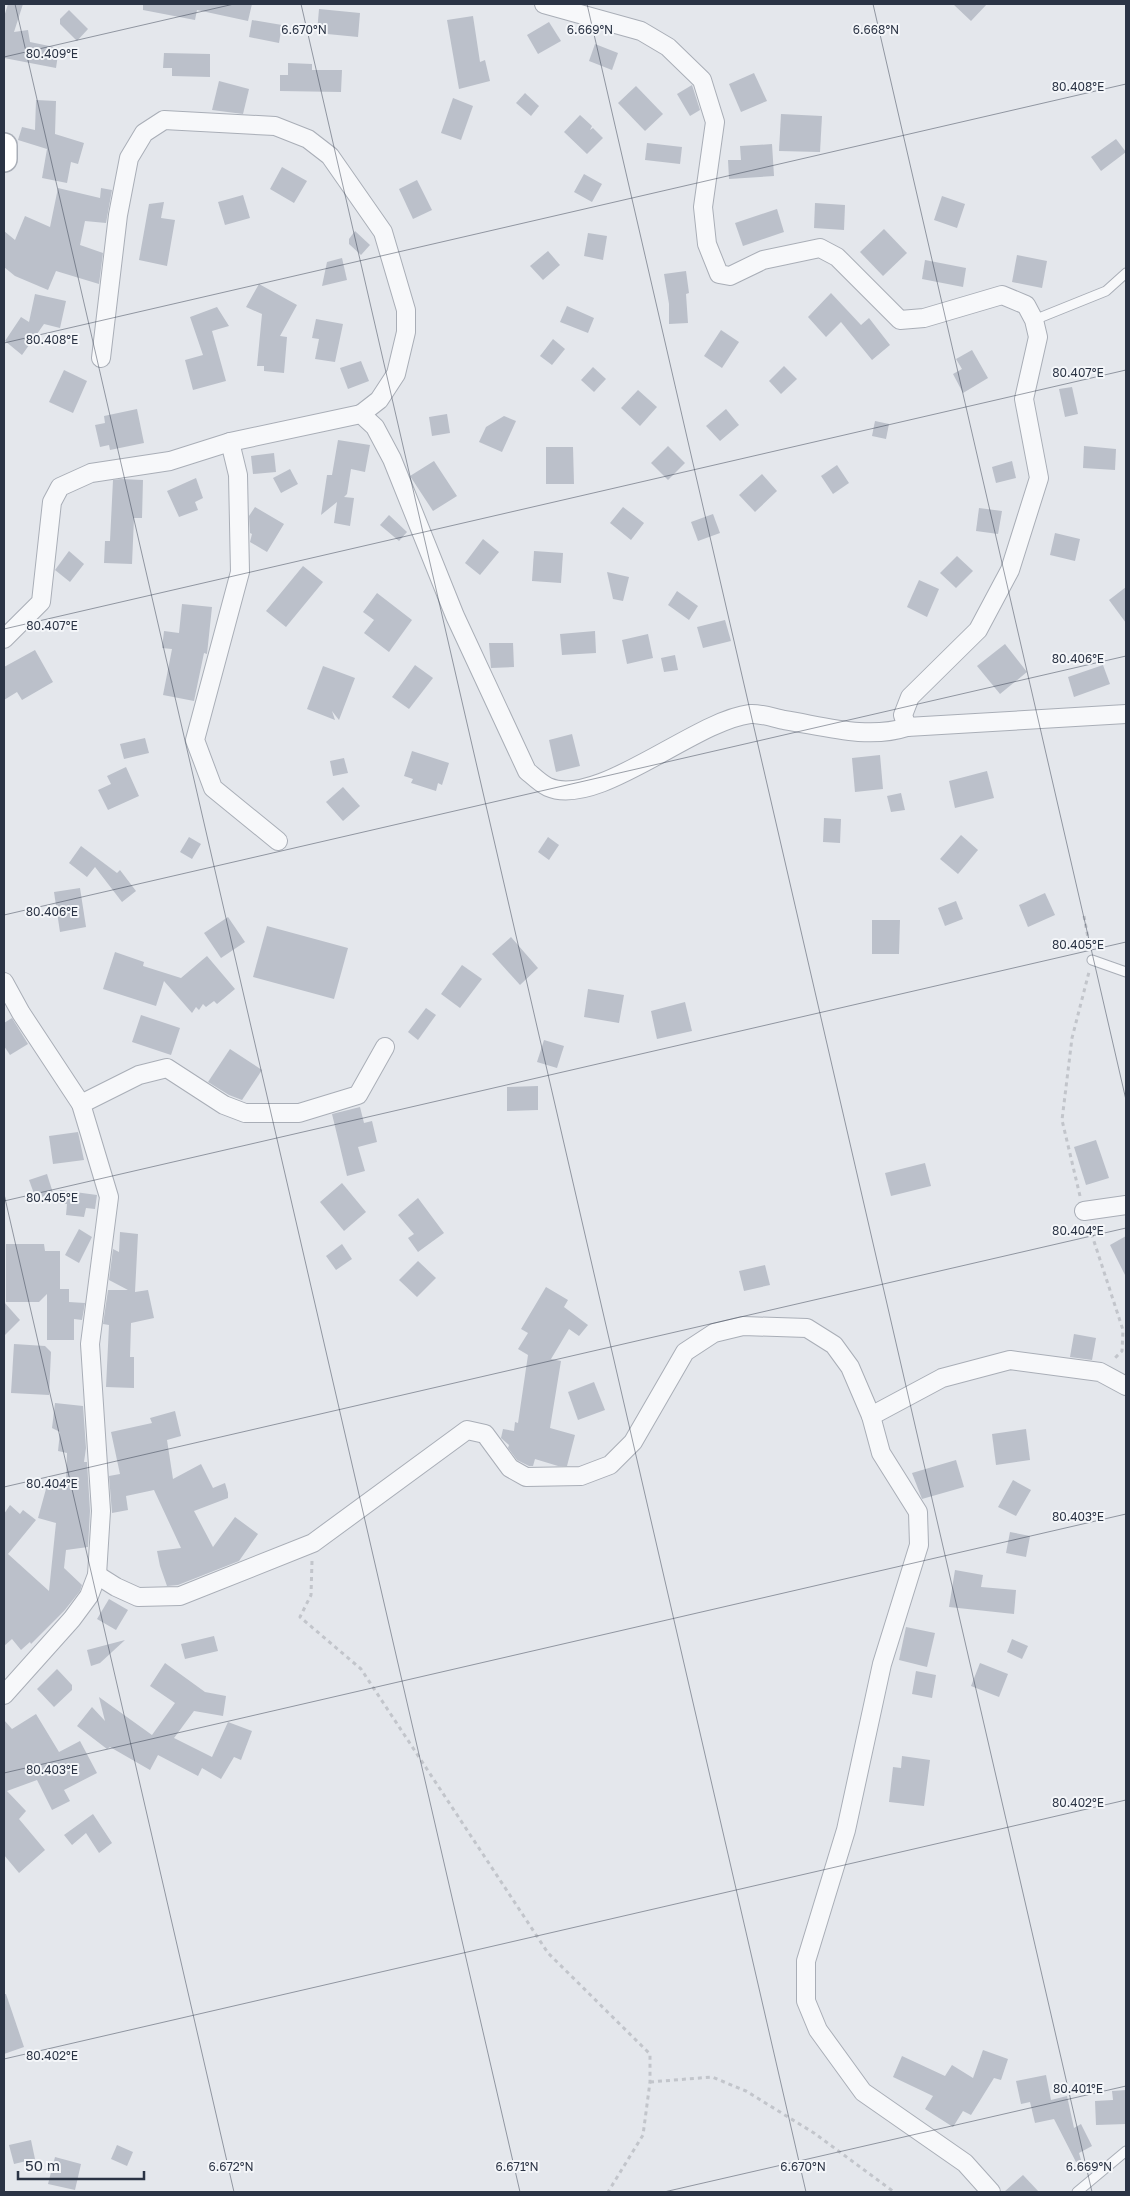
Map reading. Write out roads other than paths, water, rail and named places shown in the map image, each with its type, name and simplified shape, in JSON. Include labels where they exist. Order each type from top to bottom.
[{"type":"street","points":[[544,4],[641,31],[668,47],[702,80],[715,122],[703,207],[706,244],[719,274],[730,276],[763,260],[820,248],[837,257],[900,320],[924,318],[1002,295],[1026,305],[1034,320],[1038,337],[1024,399],[1039,478],[1010,570],[978,630],[910,697],[903,715],[907,727]]},
{"type":"street","points":[[4,639],[41,602],[52,502],[60,487],[91,473],[170,461],[230,442],[361,414],[380,400],[396,374],[406,332],[406,310],[383,232],[330,156],[308,139],[275,126],[164,120],[144,133],[129,158],[118,215],[100,358]]},
{"type":"street","points":[[4,146],[4,159]]},
{"type":"street","points":[[361,414],[375,427],[392,459],[455,616],[527,771],[548,787],[568,792],[595,786],[722,722],[752,714],[849,731],[892,732],[907,727],[1126,714]]},
{"type":"street","points":[[230,442],[238,475],[240,572],[195,740],[213,788],[278,841]]},
{"type":"street","points":[[4,982],[20,1012],[81,1104],[109,1196],[90,1344],[101,1511],[97,1576],[89,1596],[72,1619],[4,1695]]},
{"type":"street","points":[[81,1104],[139,1075],[168,1068],[224,1105],[245,1112],[299,1113],[358,1095],[385,1047]]},
{"type":"street","points":[[1084,1211],[1126,1205]]},
{"type":"street","points":[[97,1576],[138,1597],[180,1596],[313,1543],[467,1430],[485,1434],[510,1468],[526,1478],[581,1476],[610,1465],[632,1442],[685,1352],[714,1333],[743,1326],[807,1328],[834,1345],[850,1367],[871,1416],[881,1453],[918,1512],[919,1545],[882,1664],[846,1830],[806,1961],[806,2001],[818,2030],[863,2092],[964,2163],[991,2192]]},
{"type":"street","points":[[871,1416],[942,1378],[1010,1360],[1100,1372],[1126,1386]]},
{"type":"lane","points":[[1034,320],[1106,291],[1126,273]]},
{"type":"lane","points":[[1092,960],[1126,972]]},
{"type":"lane","points":[[1077,2192],[1126,2151]]}]
